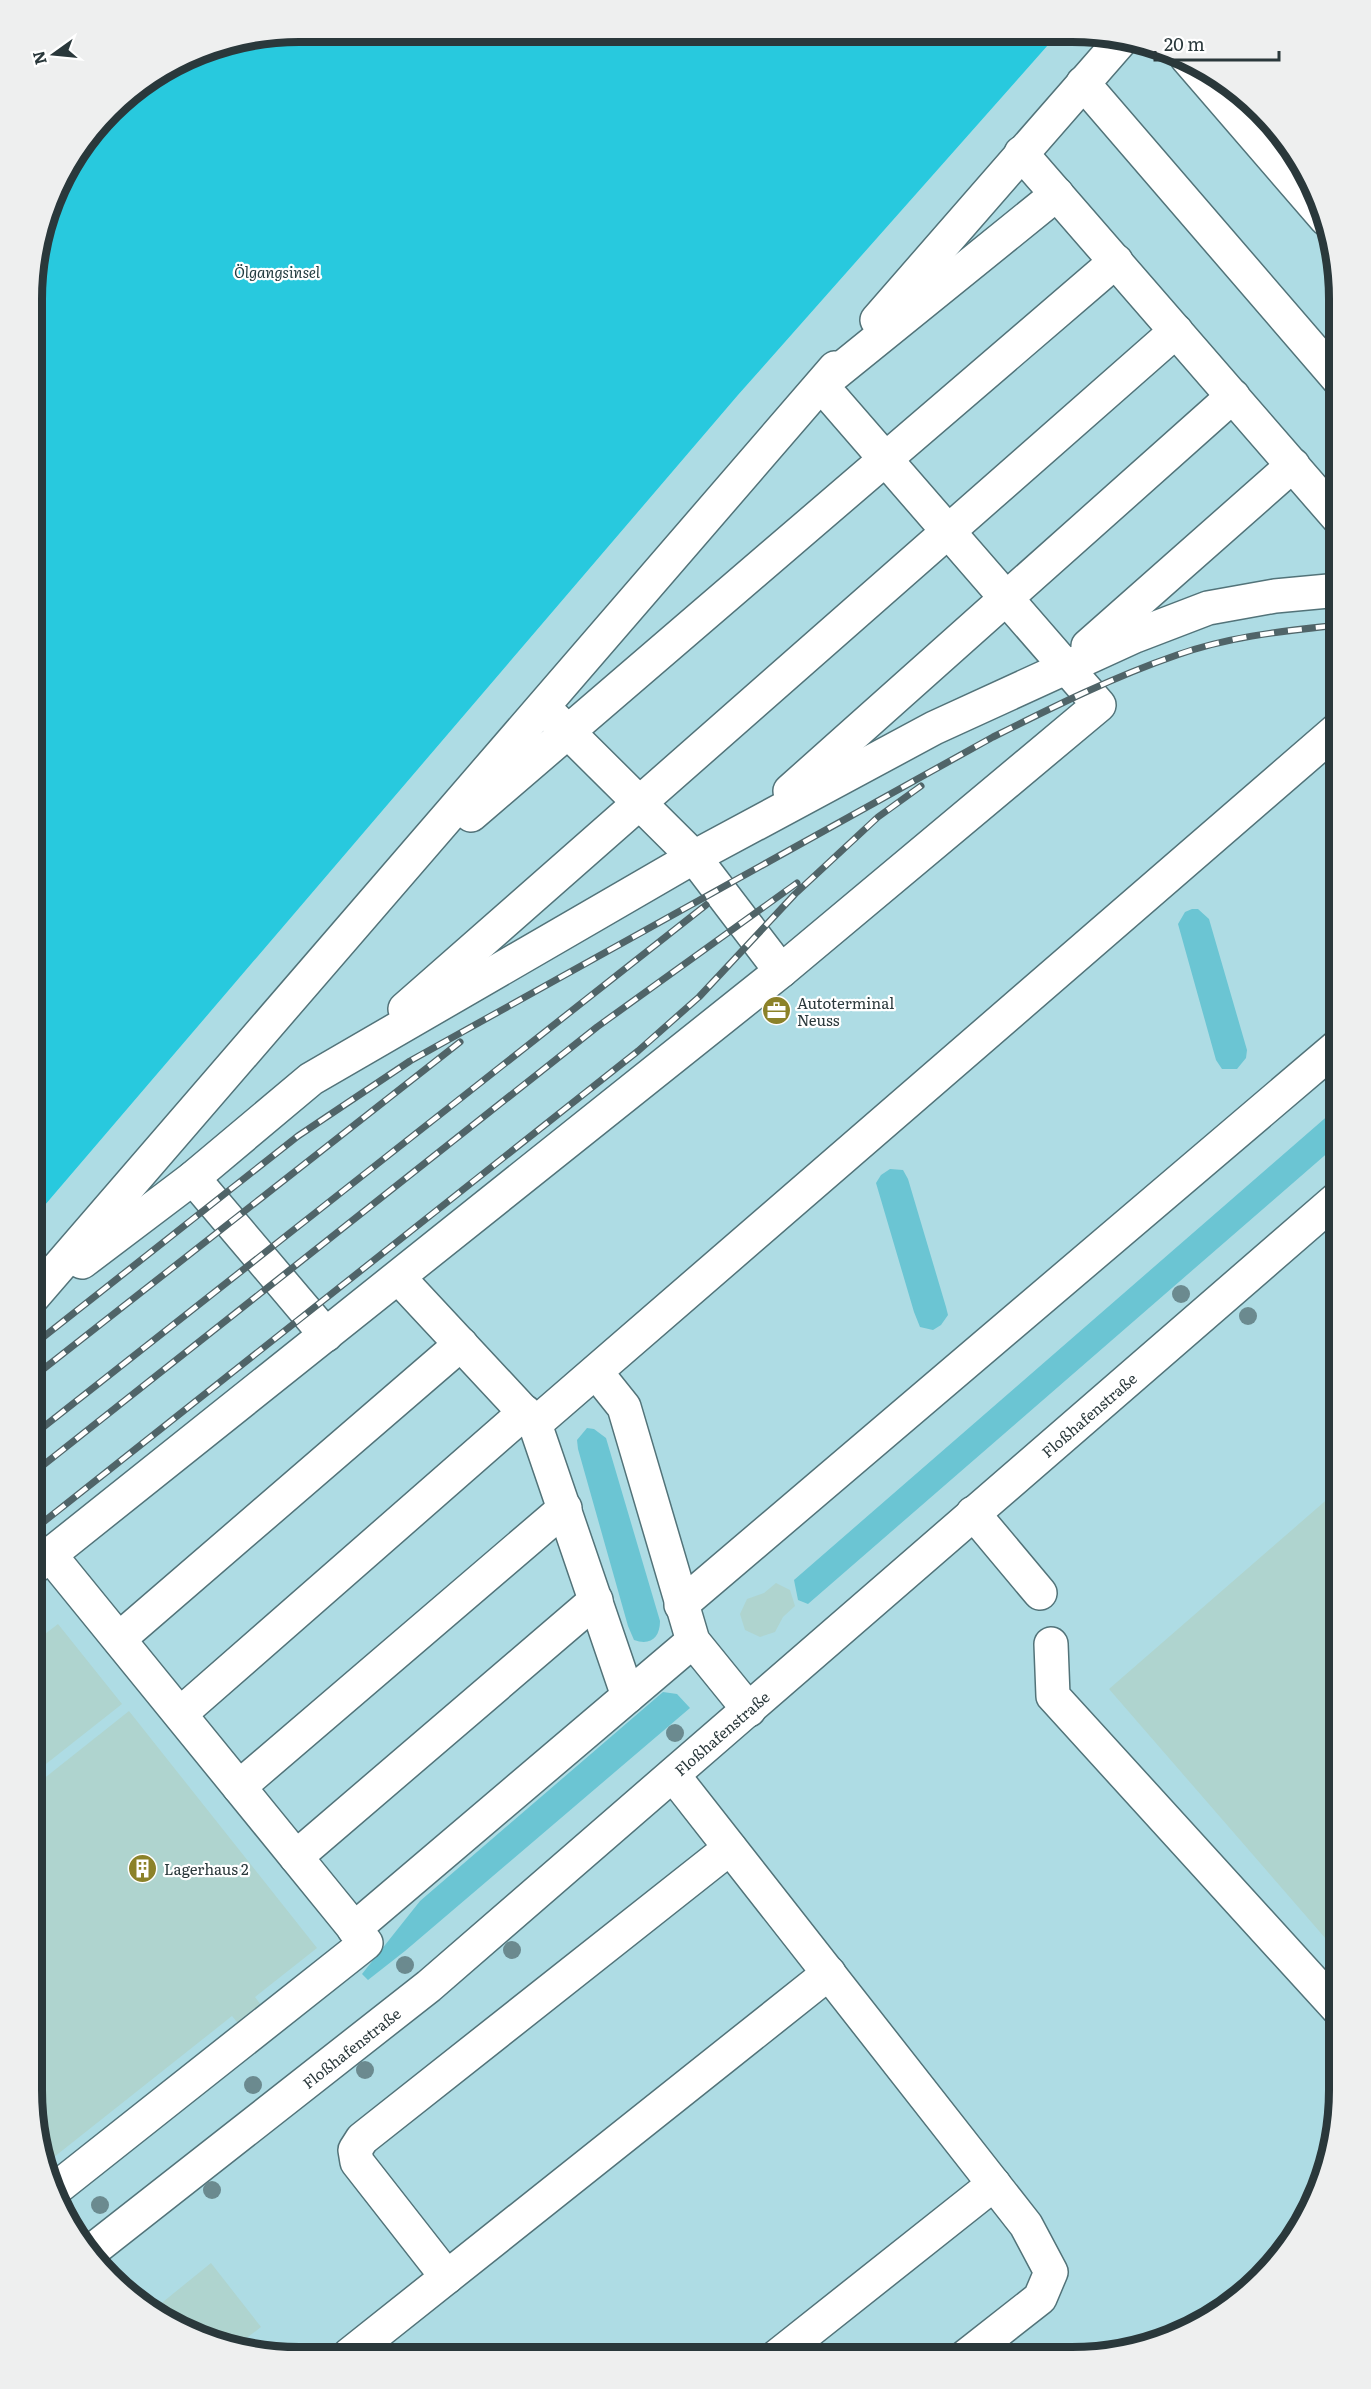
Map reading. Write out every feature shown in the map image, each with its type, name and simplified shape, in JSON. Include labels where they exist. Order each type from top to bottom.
[{"type":"street","points":[[42,1289],[1021,153],[1116,46]]},
{"type":"street","points":[[1205,79],[1307,197]]},
{"type":"street","points":[[1083,83],[1329,367]]},
{"type":"street","points":[[1021,153],[1329,506]]},
{"type":"street","points":[[821,385],[1057,194]]},
{"type":"street","points":[[396,878],[1116,261]]},
{"type":"street","points":[[347,1059],[1176,331]]},
{"type":"street","points":[[42,1561],[399,1278],[781,970],[1099,705],[821,385]]},
{"type":"street","points":[[748,828],[1233,396]]},
{"type":"street","points":[[1065,667],[1293,465]]},
{"type":"street","points":[[42,1292],[193,1178],[311,1079],[694,857],[934,728],[1135,636],[1208,608],[1275,596],[1329,591]]},
{"type":"street","points":[[543,707],[694,857],[781,970]]},
{"type":"street","points":[[180,1714],[530,1418],[596,1372],[1329,737]]},
{"type":"street","points":[[681,1605],[1329,1054]]},
{"type":"street","points":[[193,1178],[326,1335]]},
{"type":"street","name":"Floßhafenstraße","points":[[96,2247],[429,1986],[1329,1206]]},
{"type":"street","points":[[399,1278],[530,1418],[565,1508],[628,1696]]},
{"type":"street","points":[[119,1639],[461,1344]]},
{"type":"street","points":[[596,1372],[624,1407],[693,1641],[749,1710]]},
{"type":"street","points":[[239,1787],[565,1508]]},
{"type":"street","points":[[973,1513],[1040,1593]]},
{"type":"street","points":[[42,1563],[119,1639],[366,1943],[61,2185]]},
{"type":"street","points":[[296,1857],[596,1600]]},
{"type":"street","points":[[354,1929],[693,1641]]},
{"type":"street","points":[[1051,1644],[1053,1696],[1329,1999]]},
{"type":"street","points":[[673,1775],[1026,2225],[1051,2272],[1040,2298],[978,2347]]},
{"type":"street","points":[[447,2277],[357,2162],[355,2150],[362,2139],[730,1848]]},
{"type":"street","points":[[359,2347],[829,1973]]},
{"type":"street","points":[[789,2347],[994,2184]]},
{"type":"shaded area","points":[[1051,42],[1105,44],[1138,51],[1170,62],[1215,85],[1254,117],[1286,156],[1315,217],[1327,266],[1329,299],[1329,2090],[1327,2123],[1320,2156],[1295,2218],[1286,2233],[1254,2272],[1215,2304],[1200,2313],[1154,2333],[1105,2345],[1072,2347],[299,2347],[266,2345],[233,2338],[171,2313],[156,2304],[117,2272],[85,2233],[76,2218],[56,2172],[44,2123],[42,2090],[42,1208],[738,395]]},
{"type":"shaded area","points":[[1198,909],[1209,919],[1247,1050],[1246,1058],[1237,1069],[1222,1069],[1216,1060],[1178,924],[1185,912]]},
{"type":"shaded area","points":[[1329,1115],[1329,1152],[808,1604],[798,1600],[794,1580]]},
{"type":"shaded area","points":[[890,1169],[903,1170],[908,1179],[946,1307],[948,1315],[941,1325],[933,1330],[920,1327],[914,1312],[876,1183],[881,1175]]},
{"type":"shaded area","points":[[587,1428],[594,1429],[606,1438],[660,1621],[656,1636],[649,1641],[634,1640],[628,1626],[578,1449],[577,1440]]},
{"type":"shaded area","points":[[663,1692],[677,1694],[690,1708],[405,1951],[368,1980],[362,1974],[420,1901]]},
{"type":"green space","name":"Ölgangsinsel","points":[[299,42],[1051,42],[738,395],[42,1208],[42,299],[44,266],[56,217],[76,171],[85,156],[117,117],[156,85],[171,76],[217,56],[266,44]]},
{"type":"building","points":[[1329,1498],[1329,1942],[1109,1689]]},
{"type":"building","points":[[776,1583],[790,1590],[795,1606],[783,1617],[775,1632],[760,1637],[745,1630],[740,1614],[747,1599],[764,1593]]},
{"type":"building","points":[[58,1624],[122,1704],[42,1767],[42,1636]]},
{"type":"building","name":"Lagerhaus 2","points":[[129,1711],[317,1948],[255,1997],[264,2009],[242,2028],[232,2016],[52,2159],[44,2123],[42,2090],[42,1780]]},
{"type":"building","points":[[211,2263],[261,2327],[243,2341],[201,2327],[159,2306]]},
{"type":"railway","points":[[42,1338],[298,1136],[410,1061],[993,737],[1106,683],[1197,649],[1258,635],[1329,626]]},
{"type":"railway","points":[[42,1523],[638,1051],[699,997],[795,894],[878,817],[921,786]]},
{"type":"railway","points":[[42,1466],[597,1027],[797,883]]},
{"type":"railway","points":[[42,1428],[706,905]]},
{"type":"railway","points":[[42,1370],[460,1042]]},
{"type":"place","name":"Autoterminal Neuss","points":[[776,1011]]},
{"type":"place","name":"Lagerhaus 2","points":[[143,1868]]}]
